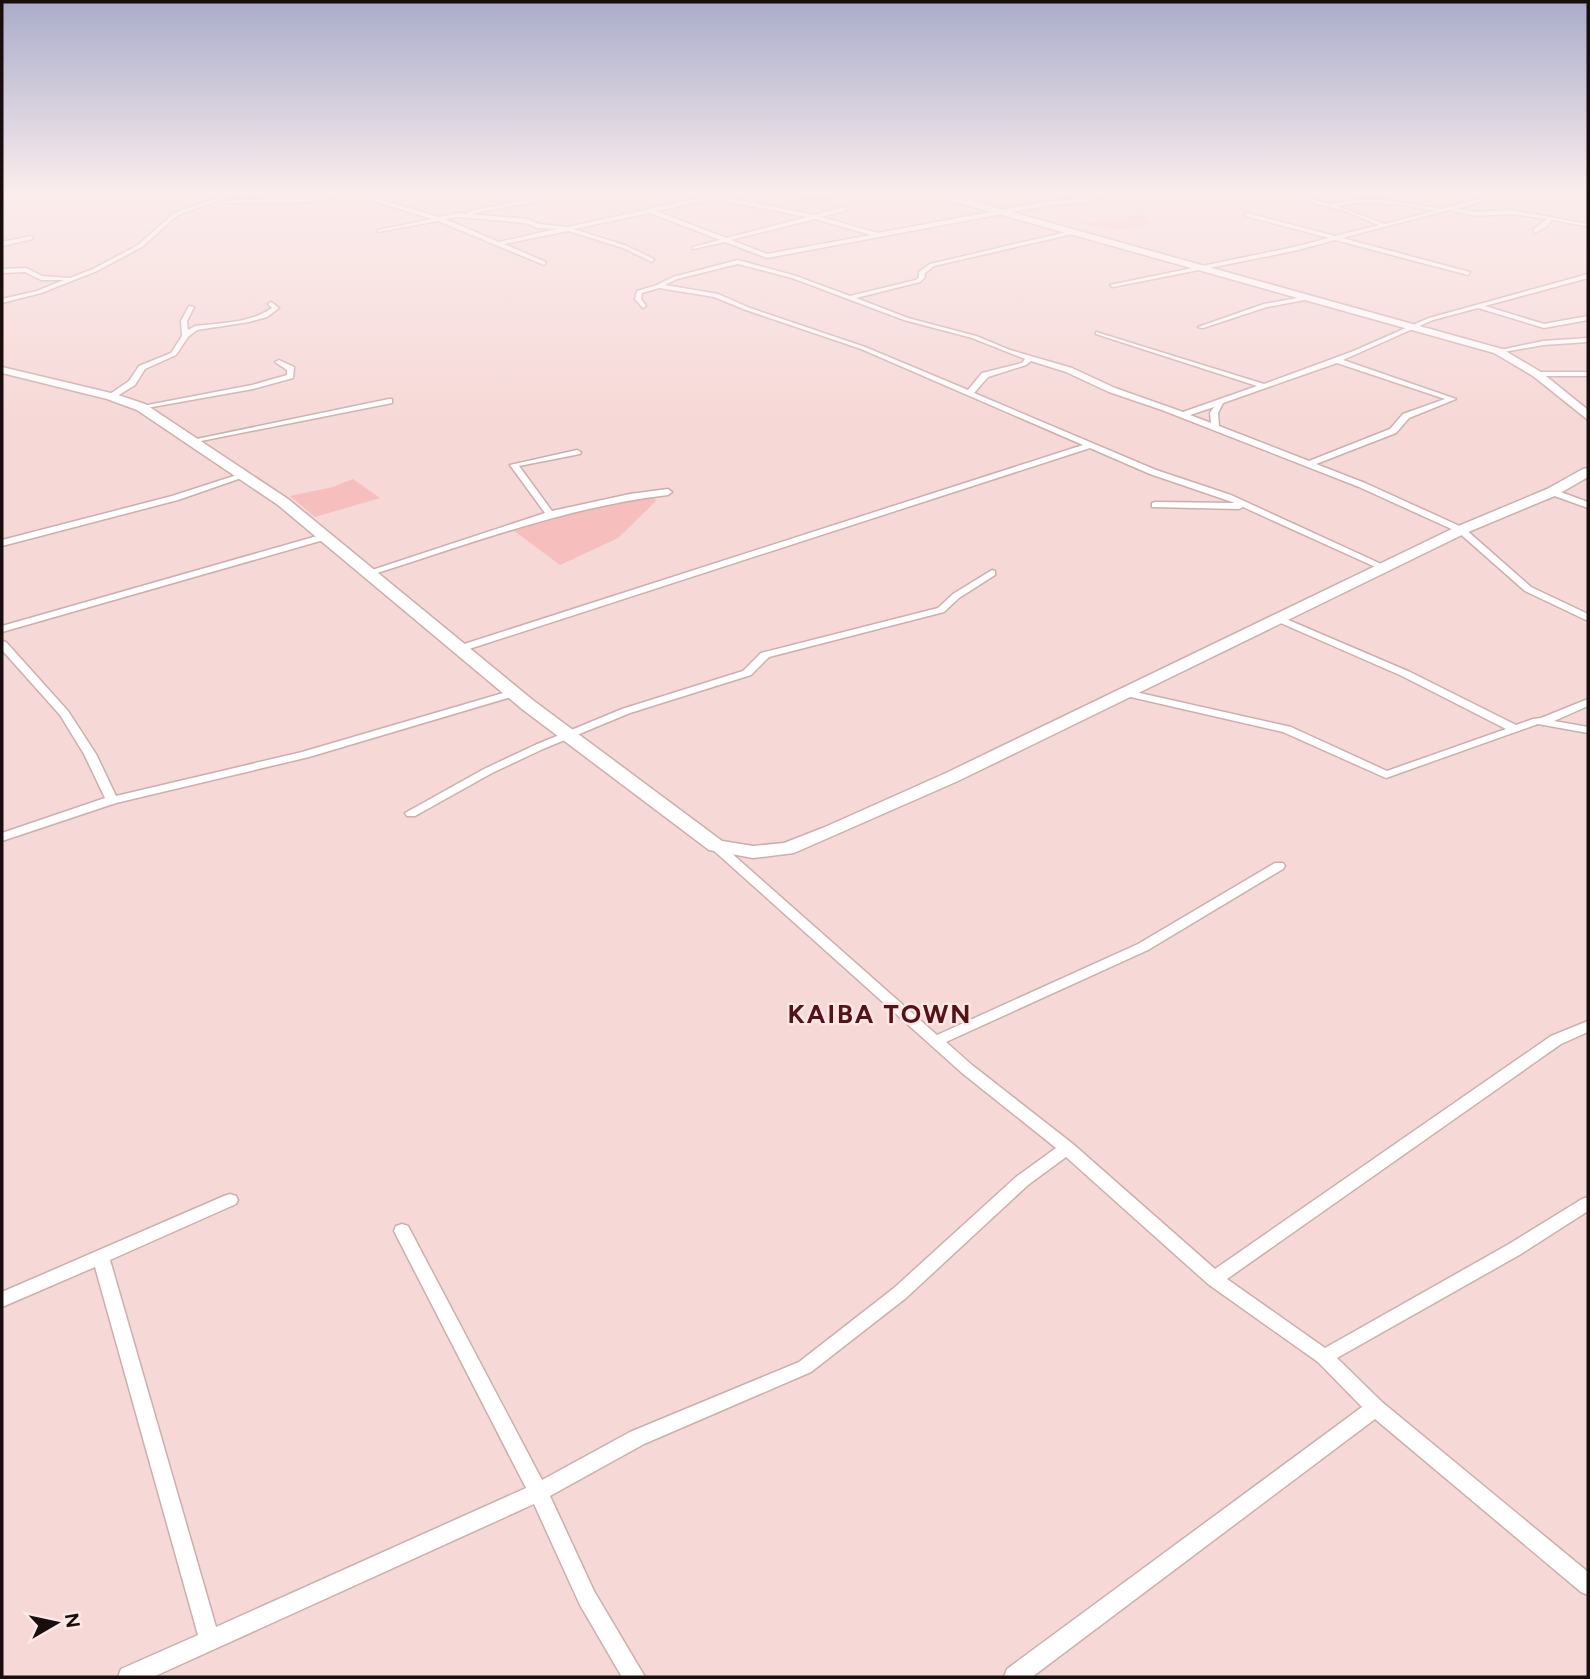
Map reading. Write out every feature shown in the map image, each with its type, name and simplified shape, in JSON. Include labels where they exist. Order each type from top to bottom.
[{"type":"main road","points":[[1219,271],[1497,351],[1538,374],[1588,416]]},
{"type":"main road","points":[[2,370],[111,396],[141,407],[283,502],[371,572],[514,693],[716,846],[753,852],[787,849],[952,777],[1122,692],[1461,530],[1552,492],[1588,472]]},
{"type":"street","points":[[29,271],[41,278],[75,278]]},
{"type":"street","points":[[2,301],[39,292],[89,271]]},
{"type":"street","points":[[643,306],[638,299],[641,289],[659,286],[675,278],[701,271]]},
{"type":"street","points":[[768,271],[1069,370],[1112,390],[1310,464],[1461,530],[1528,589],[1588,618]]},
{"type":"street","points":[[852,297],[918,281],[923,271]]},
{"type":"street","points":[[1113,285],[1182,271]]},
{"type":"street","points":[[1458,271],[1468,274]]},
{"type":"street","points":[[1183,415],[1336,360],[1417,328],[1431,318],[1588,276]]},
{"type":"street","points":[[659,286],[716,295],[748,309],[863,348],[1091,445],[1245,506],[1385,568]]},
{"type":"street","points":[[1201,327],[1266,305],[1308,298]]},
{"type":"street","points":[[111,396],[132,383],[142,368],[174,354],[195,328],[265,316],[276,308],[271,304]]},
{"type":"street","points":[[1478,306],[1544,326],[1588,318]]},
{"type":"street","points":[[186,336],[184,321],[191,307]]},
{"type":"street","points":[[1098,333],[1264,386]]},
{"type":"street","points":[[1497,351],[1588,340]]},
{"type":"street","points":[[970,394],[985,374],[1024,364],[1030,358]]},
{"type":"street","points":[[1310,464],[1393,430],[1406,416],[1453,400],[1336,360]]},
{"type":"street","points":[[141,407],[253,387],[290,376],[291,369],[279,362]]},
{"type":"street","points":[[1538,374],[1588,374]]},
{"type":"street","points":[[191,441],[389,401]]},
{"type":"street","points":[[1215,428],[1214,412],[1220,402]]},
{"type":"street","points":[[462,648],[1091,445]]},
{"type":"street","points":[[551,516],[514,465],[577,452]]},
{"type":"street","points":[[2,543],[175,498],[243,475]]},
{"type":"street","points":[[371,572],[617,498],[668,492]]},
{"type":"street","points":[[1552,492],[1588,505]]},
{"type":"street","points":[[1155,505],[1245,506]]},
{"type":"street","points":[[2,629],[324,537]]},
{"type":"street","points":[[411,813],[488,771],[569,734],[626,711],[747,673],[765,655],[941,610],[956,596],[992,573]]},
{"type":"street","points":[[1279,619],[1406,674],[1515,729]]},
{"type":"street","points":[[2,644],[64,713],[90,754],[112,800]]},
{"type":"street","points":[[1122,692],[1287,729],[1386,775],[1537,721],[1559,726],[1588,740]]},
{"type":"street","points":[[2,837],[112,800],[305,755],[514,693]]},
{"type":"street","points":[[1544,721],[1588,702]]},
{"type":"street","points":[[1559,726],[1588,730]]},
{"type":"street","points":[[716,846],[936,1041],[1067,1148],[1213,1279],[1324,1357],[1375,1408],[1588,1586]]},
{"type":"street","points":[[936,1041],[1143,947],[1279,866]]},
{"type":"street","points":[[1213,1279],[1556,1040],[1588,1026]]},
{"type":"street","points":[[129,1677],[538,1492],[637,1438],[805,1367],[900,1293],[1021,1181],[1067,1148]]},
{"type":"street","points":[[2,1300],[230,1200]]},
{"type":"street","points":[[1324,1357],[1515,1249],[1588,1203]]},
{"type":"street","points":[[402,1231],[538,1492],[587,1598],[634,1677]]},
{"type":"street","points":[[101,1258],[210,1640]]},
{"type":"street","points":[[1015,1677],[1375,1408]]},
{"type":"shaded area","points":[[353,479],[380,498],[315,517],[290,496],[333,487]]},
{"type":"shaded area","points":[[649,490],[656,501],[618,538],[560,565],[509,527]]},
{"type":"district","name":"KAIBA TOWN","points":[[880,1014]]}]
